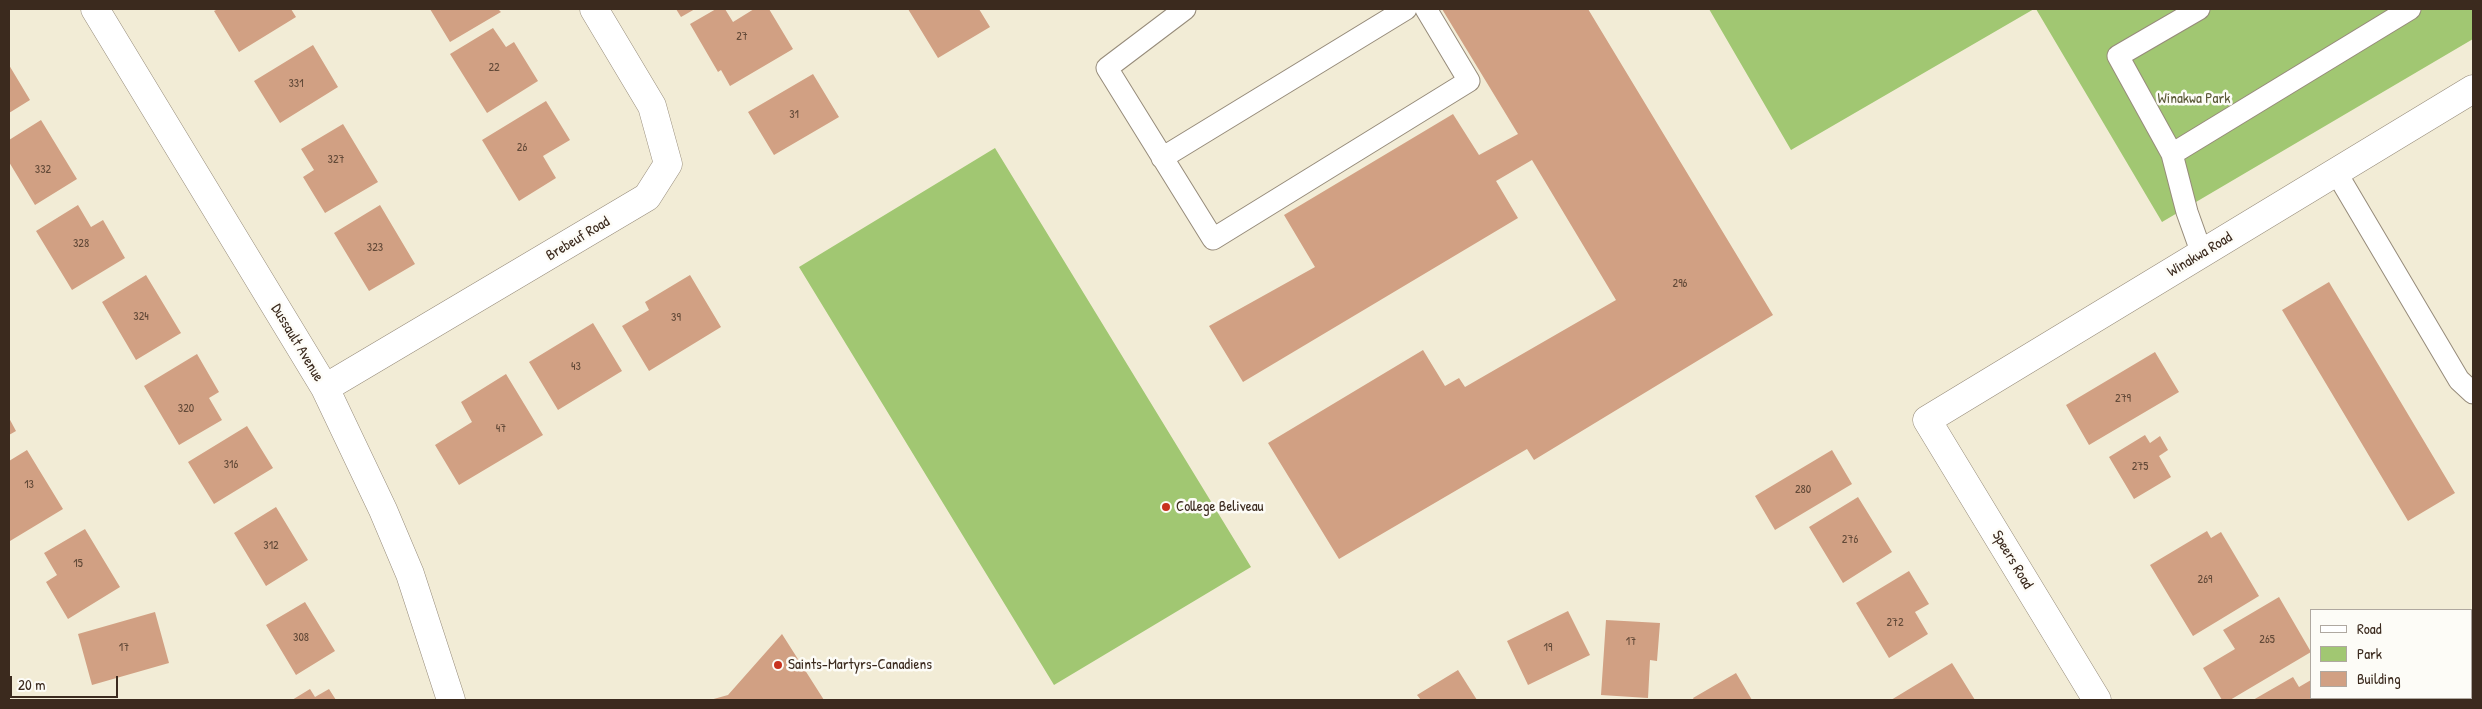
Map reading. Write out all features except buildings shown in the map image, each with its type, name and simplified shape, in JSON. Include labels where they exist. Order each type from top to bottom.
[{"type":"street","name":"Dussault Avenue","points":[[95,9],[325,388],[383,510],[410,574],[451,700]]},
{"type":"street","name":"Brebeuf Road","points":[[325,388],[648,198],[668,164],[652,106],[594,9]]},
{"type":"street","name":"Winakwa Road","points":[[1927,420],[2473,89]]},
{"type":"street","name":"Speers Road","points":[[1927,420],[2097,700]]},
{"type":"lane","points":[[1185,9],[1107,68],[1213,239],[1469,81],[1426,9]]},
{"type":"lane","points":[[1162,158],[1406,9]]},
{"type":"lane","points":[[2199,9],[2118,56],[2172,154],[2187,212],[2202,254]]},
{"type":"lane","points":[[2172,154],[2410,9]]},
{"type":"lane","points":[[2336,172],[2458,380],[2473,393]]},
{"type":"green space","points":[[1709,9],[2034,9],[1791,150]]},
{"type":"green space","name":"Winakwa Park","points":[[2036,9],[2473,9],[2473,39],[2162,222]]},
{"type":"green space","points":[[995,148],[1251,567],[1054,685],[799,267]]},
{"type":"place","name":"College Beliveau","points":[[1166,507]]},
{"type":"place","name":"Saints-Martyrs-Canadiens","points":[[778,665]]}]
